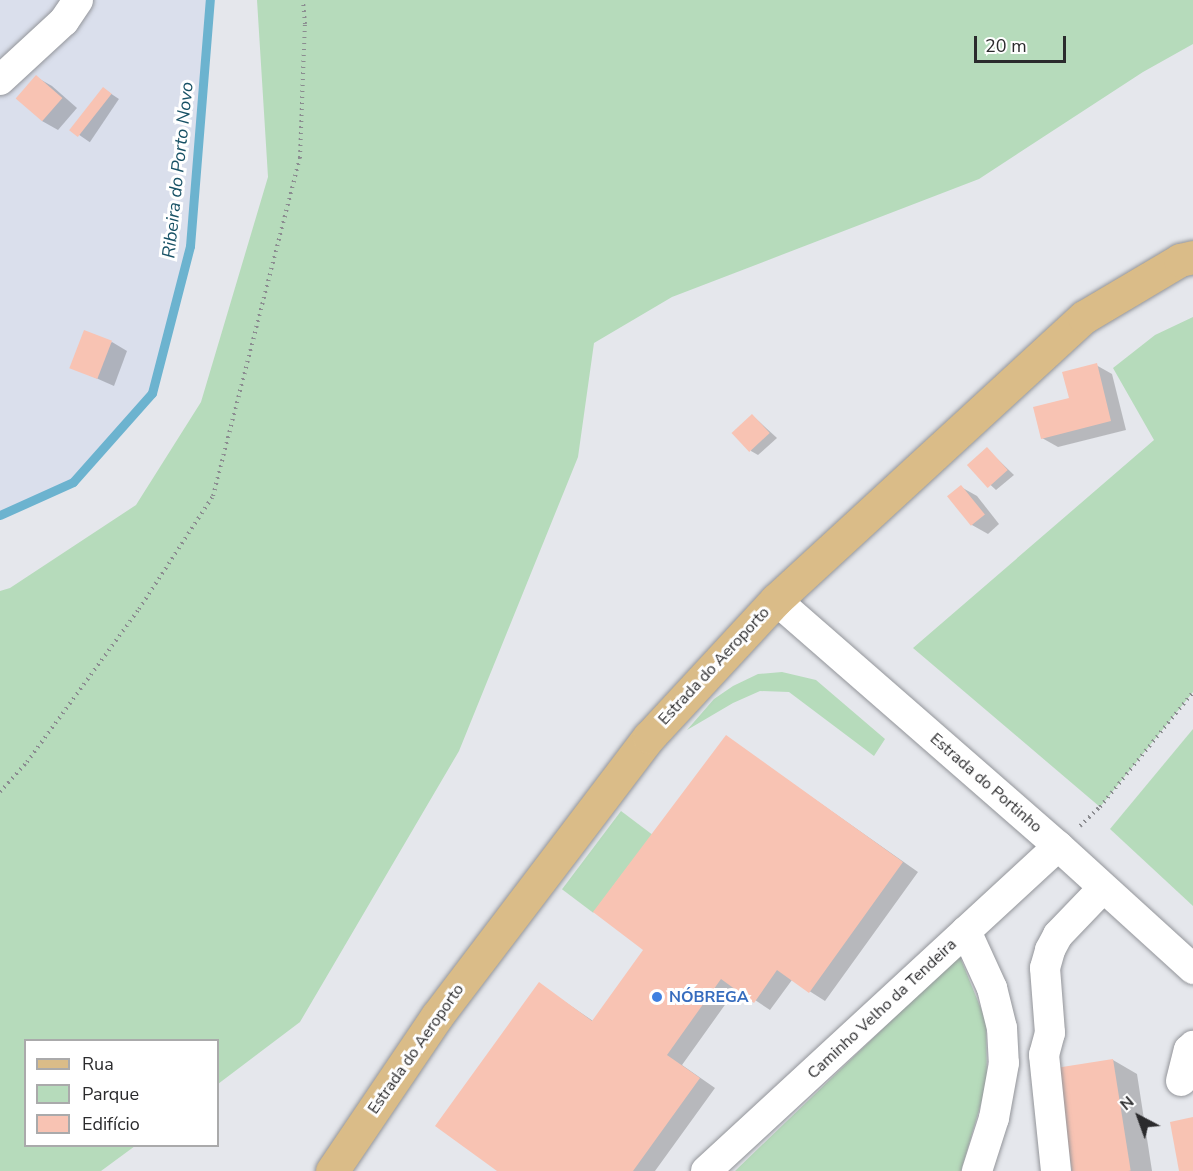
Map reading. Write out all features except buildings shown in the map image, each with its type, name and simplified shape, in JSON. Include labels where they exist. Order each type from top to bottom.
[{"type":"main road","name":"Estrada do Aeroporto","points":[[332,1171],[437,1016],[649,736],[776,600],[1084,317],[1188,255]]},
{"type":"street","points":[[0,80],[64,21],[78,0]]},
{"type":"street","name":"Estrada do Portinho","points":[[776,600],[1058,846],[1193,969]]},
{"type":"street","name":"Caminho Velho da Tendeira","points":[[706,1171],[1058,846]]},
{"type":"street","points":[[1056,1171],[1044,1055],[1050,1033],[1045,968],[1050,950],[1058,935],[1103,888]]},
{"type":"street","points":[[966,931],[992,988],[1002,1028],[1004,1063],[994,1118],[977,1171]]},
{"type":"street","points":[[1181,1081],[1189,1050],[1193,1046]]},
{"type":"path","points":[[0,792],[27,762],[139,609],[213,496],[300,158],[305,24],[303,0]]},
{"type":"path","points":[[1058,846],[1100,807],[1193,692]]},
{"type":"shaded area","points":[[0,0],[210,0],[190,246],[152,393],[73,482],[0,515]]},
{"type":"green space","points":[[257,0],[1193,0],[1193,44],[1143,72],[979,179],[672,297],[594,343],[578,457],[459,751],[300,1022],[219,1083],[219,1039],[24,1039],[24,1147],[134,1147],[101,1171],[0,1171],[0,591],[10,588],[136,505],[201,402],[268,177]]},
{"type":"green space","points":[[1193,317],[1193,692],[1100,807],[913,648],[1154,440],[1113,368],[1155,335]]},
{"type":"green space","points":[[782,672],[816,680],[885,739],[874,756],[789,692],[760,691],[733,703],[687,730],[714,699],[733,686],[758,674]]},
{"type":"green space","points":[[1193,729],[1193,906],[1110,829]]},
{"type":"green space","points":[[621,811],[652,834],[593,913],[562,889]]},
{"type":"green space","points":[[958,952],[986,1021],[987,1083],[961,1171],[735,1171],[945,969]]},
{"type":"waterway","name":"Ribeira do Porto Novo","points":[[0,515],[73,482],[152,393],[190,246],[210,0]]},
{"type":"place","name":"NÓBREGA","points":[[657,997]]}]
